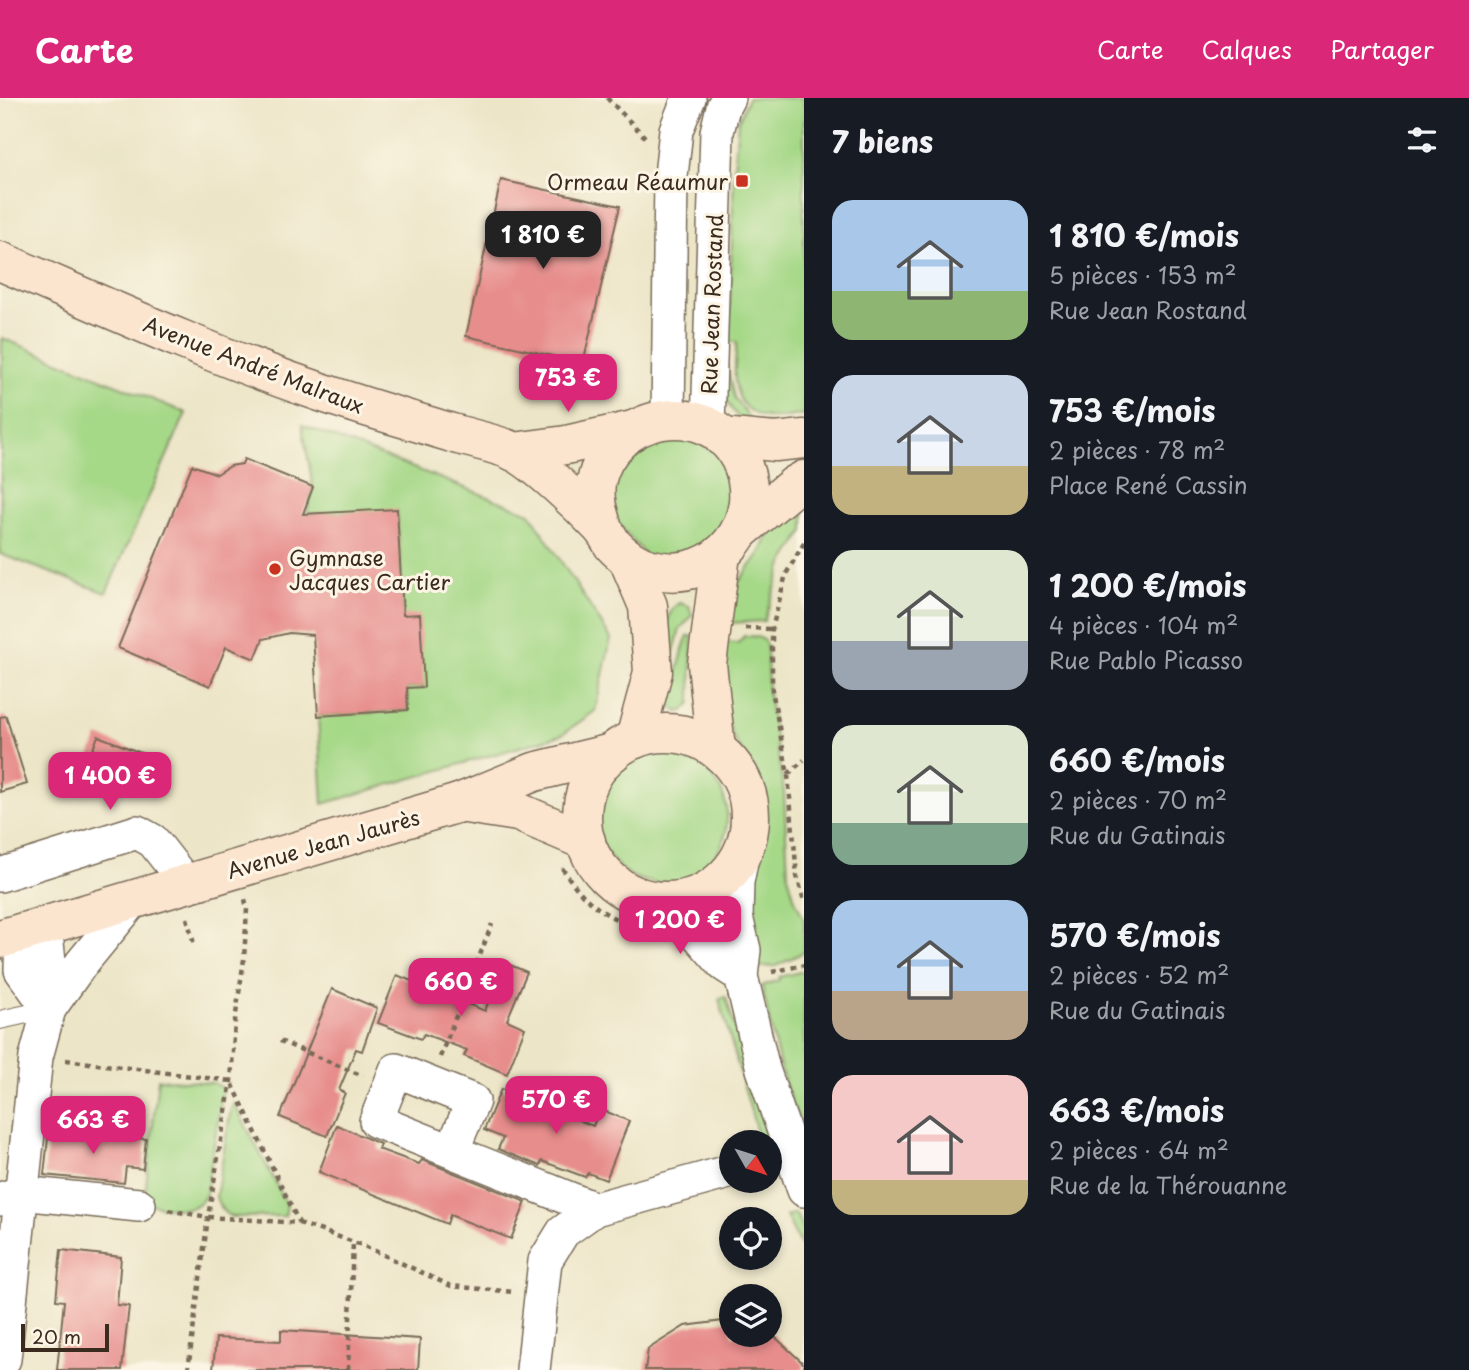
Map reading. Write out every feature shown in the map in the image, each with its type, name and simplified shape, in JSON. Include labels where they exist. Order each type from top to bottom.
[{"type":"street","name":"Rue Jean Rostand","points":[[650,424],[676,130],[709,100],[717,132],[715,432]]},
{"type":"street","name":"Avenue André Malraux","points":[[0,261],[215,353],[297,384],[514,452]]},
{"type":"street","points":[[514,452],[566,445],[650,424],[688,420],[715,432],[775,442],[804,439]]},
{"type":"street","points":[[650,424],[615,444],[603,463],[596,484],[596,507],[603,528],[614,545],[628,559],[651,569],[675,572],[700,567],[731,543],[794,485],[804,480]]},
{"type":"street","points":[[715,432],[739,457],[748,481],[748,507],[731,543],[707,664],[716,748]]},
{"type":"street","points":[[514,452],[603,528]]},
{"type":"street","points":[[624,746],[653,672],[648,606],[628,559]]},
{"type":"street","points":[[754,974],[724,965],[696,933],[632,910],[617,886],[598,866],[571,851],[586,794],[596,771],[624,746],[663,733],[691,736],[716,748],[736,769],[748,795],[751,824],[737,882],[736,917],[744,950],[754,974],[763,1069],[788,1155],[804,1190]]},
{"type":"street","name":"Avenue Jean Jaurès","points":[[22,932],[136,897],[186,901],[236,868],[459,803],[534,772],[624,746]]},
{"type":"street","name":"Avenue Jean Jaurès","points":[[459,803],[518,812],[571,851]]},
{"type":"street","points":[[0,875],[137,832],[153,841],[186,901]]},
{"type":"street","points":[[632,910],[690,898],[712,888],[730,872],[743,851]]},
{"type":"street","points":[[0,1368],[4,1359],[10,1196],[36,1056],[49,1009],[81,964],[136,897]]},
{"type":"street","points":[[22,932],[20,970],[49,1009]]},
{"type":"street","points":[[452,1151],[473,1101],[396,1070],[376,1121],[595,1209]]},
{"type":"street","points":[[533,1370],[545,1261],[563,1232],[595,1209],[719,1175]]},
{"type":"street","points":[[10,1196],[139,1205]]},
{"type":"lane","points":[[0,1020],[49,1009]]},
{"type":"path","points":[[804,543],[786,574],[772,629],[772,690],[788,775],[797,876],[804,901]]},
{"type":"path","points":[[734,628],[772,629]]},
{"type":"path","points":[[788,775],[804,760]]},
{"type":"path","points":[[571,851],[582,896],[601,911],[632,910]]},
{"type":"path","points":[[188,1370],[208,1217],[231,1081],[247,909],[236,868]]},
{"type":"path","points":[[186,901],[194,944]]},
{"type":"path","points":[[429,1084],[492,924]]},
{"type":"path","points":[[754,974],[804,965]]},
{"type":"path","points":[[280,1041],[390,1087]]},
{"type":"path","points":[[36,1056],[231,1081]]},
{"type":"path","points":[[231,1081],[299,1223]]},
{"type":"path","points":[[139,1205],[208,1217],[299,1223],[353,1242],[451,1286],[541,1295]]},
{"type":"path","points":[[348,1370],[353,1242]]},
{"type":"green space","points":[[748,98],[804,98],[804,414],[781,418],[760,416],[744,404],[735,381],[737,342],[729,342],[734,169],[738,122]]},
{"type":"green space","points":[[2,338],[186,413],[106,593],[0,554]]},
{"type":"green space","points":[[725,360],[734,397],[751,421],[804,430],[743,422],[730,407],[724,394]]},
{"type":"green space","points":[[302,425],[530,513],[611,639],[595,711],[561,735],[323,804],[318,716],[408,710],[407,688],[424,687],[403,615],[397,510],[307,514],[313,487]]},
{"type":"green space","points":[[686,435],[722,456],[737,495],[711,551],[649,559],[608,512],[614,470],[644,440]]},
{"type":"green space","points":[[804,491],[804,531],[783,564],[764,621],[730,623],[735,587],[761,552],[774,523]]},
{"type":"green space","points":[[680,603],[689,606],[692,616],[680,629],[671,662],[666,662],[667,621],[674,607]]},
{"type":"green space","points":[[688,636],[692,636],[691,703],[678,712],[667,705],[666,685],[678,669]]},
{"type":"green space","points":[[744,636],[761,639],[767,647],[768,693],[784,792],[788,875],[804,919],[804,952],[776,966],[756,967],[746,911],[762,839],[765,809],[763,795],[755,774],[734,738],[725,712],[724,642],[738,643]]},
{"type":"green space","points":[[662,753],[687,758],[708,772],[722,793],[727,818],[722,843],[708,864],[687,878],[662,883],[637,878],[616,864],[602,843],[597,818],[602,793],[616,772],[637,758]]},
{"type":"green space","points":[[804,971],[804,1126],[797,1116],[784,1081],[762,986],[779,980],[779,977]]},
{"type":"green space","points":[[726,997],[764,1130],[756,1130],[719,999]]},
{"type":"green space","points":[[158,1079],[214,1083],[223,1089],[206,1194],[195,1206],[179,1209],[144,1203]]},
{"type":"green space","points":[[234,1103],[284,1199],[287,1206],[285,1216],[232,1217],[218,1204],[216,1197]]},
{"type":"green space","points":[[795,1213],[804,1231],[804,1253],[786,1216]]},
{"type":"building","points":[[501,180],[620,206],[583,363],[466,336]]},
{"type":"building","name":"Gymnase Jacques Cartier","points":[[244,459],[313,487],[303,514],[397,509],[403,615],[420,614],[424,687],[407,688],[408,710],[318,716],[313,635],[289,633],[263,639],[255,659],[226,647],[210,686],[118,648],[192,465],[217,474],[230,466],[242,464]]},
{"type":"building","points":[[6,716],[27,784],[0,792],[0,717]]},
{"type":"building","points":[[98,736],[149,756],[137,784],[87,764]]},
{"type":"building","points":[[503,962],[527,972],[507,1020],[525,1028],[507,1074],[464,1056],[467,1050],[424,1034],[421,1039],[378,1023],[397,975],[485,1011]]},
{"type":"building","points":[[332,989],[377,1008],[362,1051],[356,1049],[339,1090],[345,1093],[327,1136],[280,1117]]},
{"type":"building","points":[[501,1089],[593,1126],[600,1109],[629,1121],[606,1180],[588,1173],[585,1177],[542,1161],[540,1166],[498,1149],[503,1138],[484,1130]]},
{"type":"building","points":[[337,1125],[380,1144],[378,1149],[419,1164],[422,1160],[526,1202],[511,1239],[450,1215],[447,1224],[319,1172]]},
{"type":"building","points":[[49,1129],[146,1139],[143,1169],[126,1167],[124,1183],[44,1175]]},
{"type":"building","points":[[61,1250],[121,1257],[117,1305],[129,1306],[122,1370],[57,1370],[64,1301],[56,1300]]},
{"type":"building","points":[[719,1322],[719,1347],[782,1347],[782,1343],[804,1364],[804,1370],[645,1370],[648,1349],[685,1326]]},
{"type":"building","points":[[281,1330],[420,1339],[418,1370],[213,1370],[216,1338],[281,1341]]},
{"type":"place","name":"Ormeau Réaumur","points":[[742,181]]},
{"type":"place","name":"Gymnase Jacques Cartier","points":[[275,569]]}]
